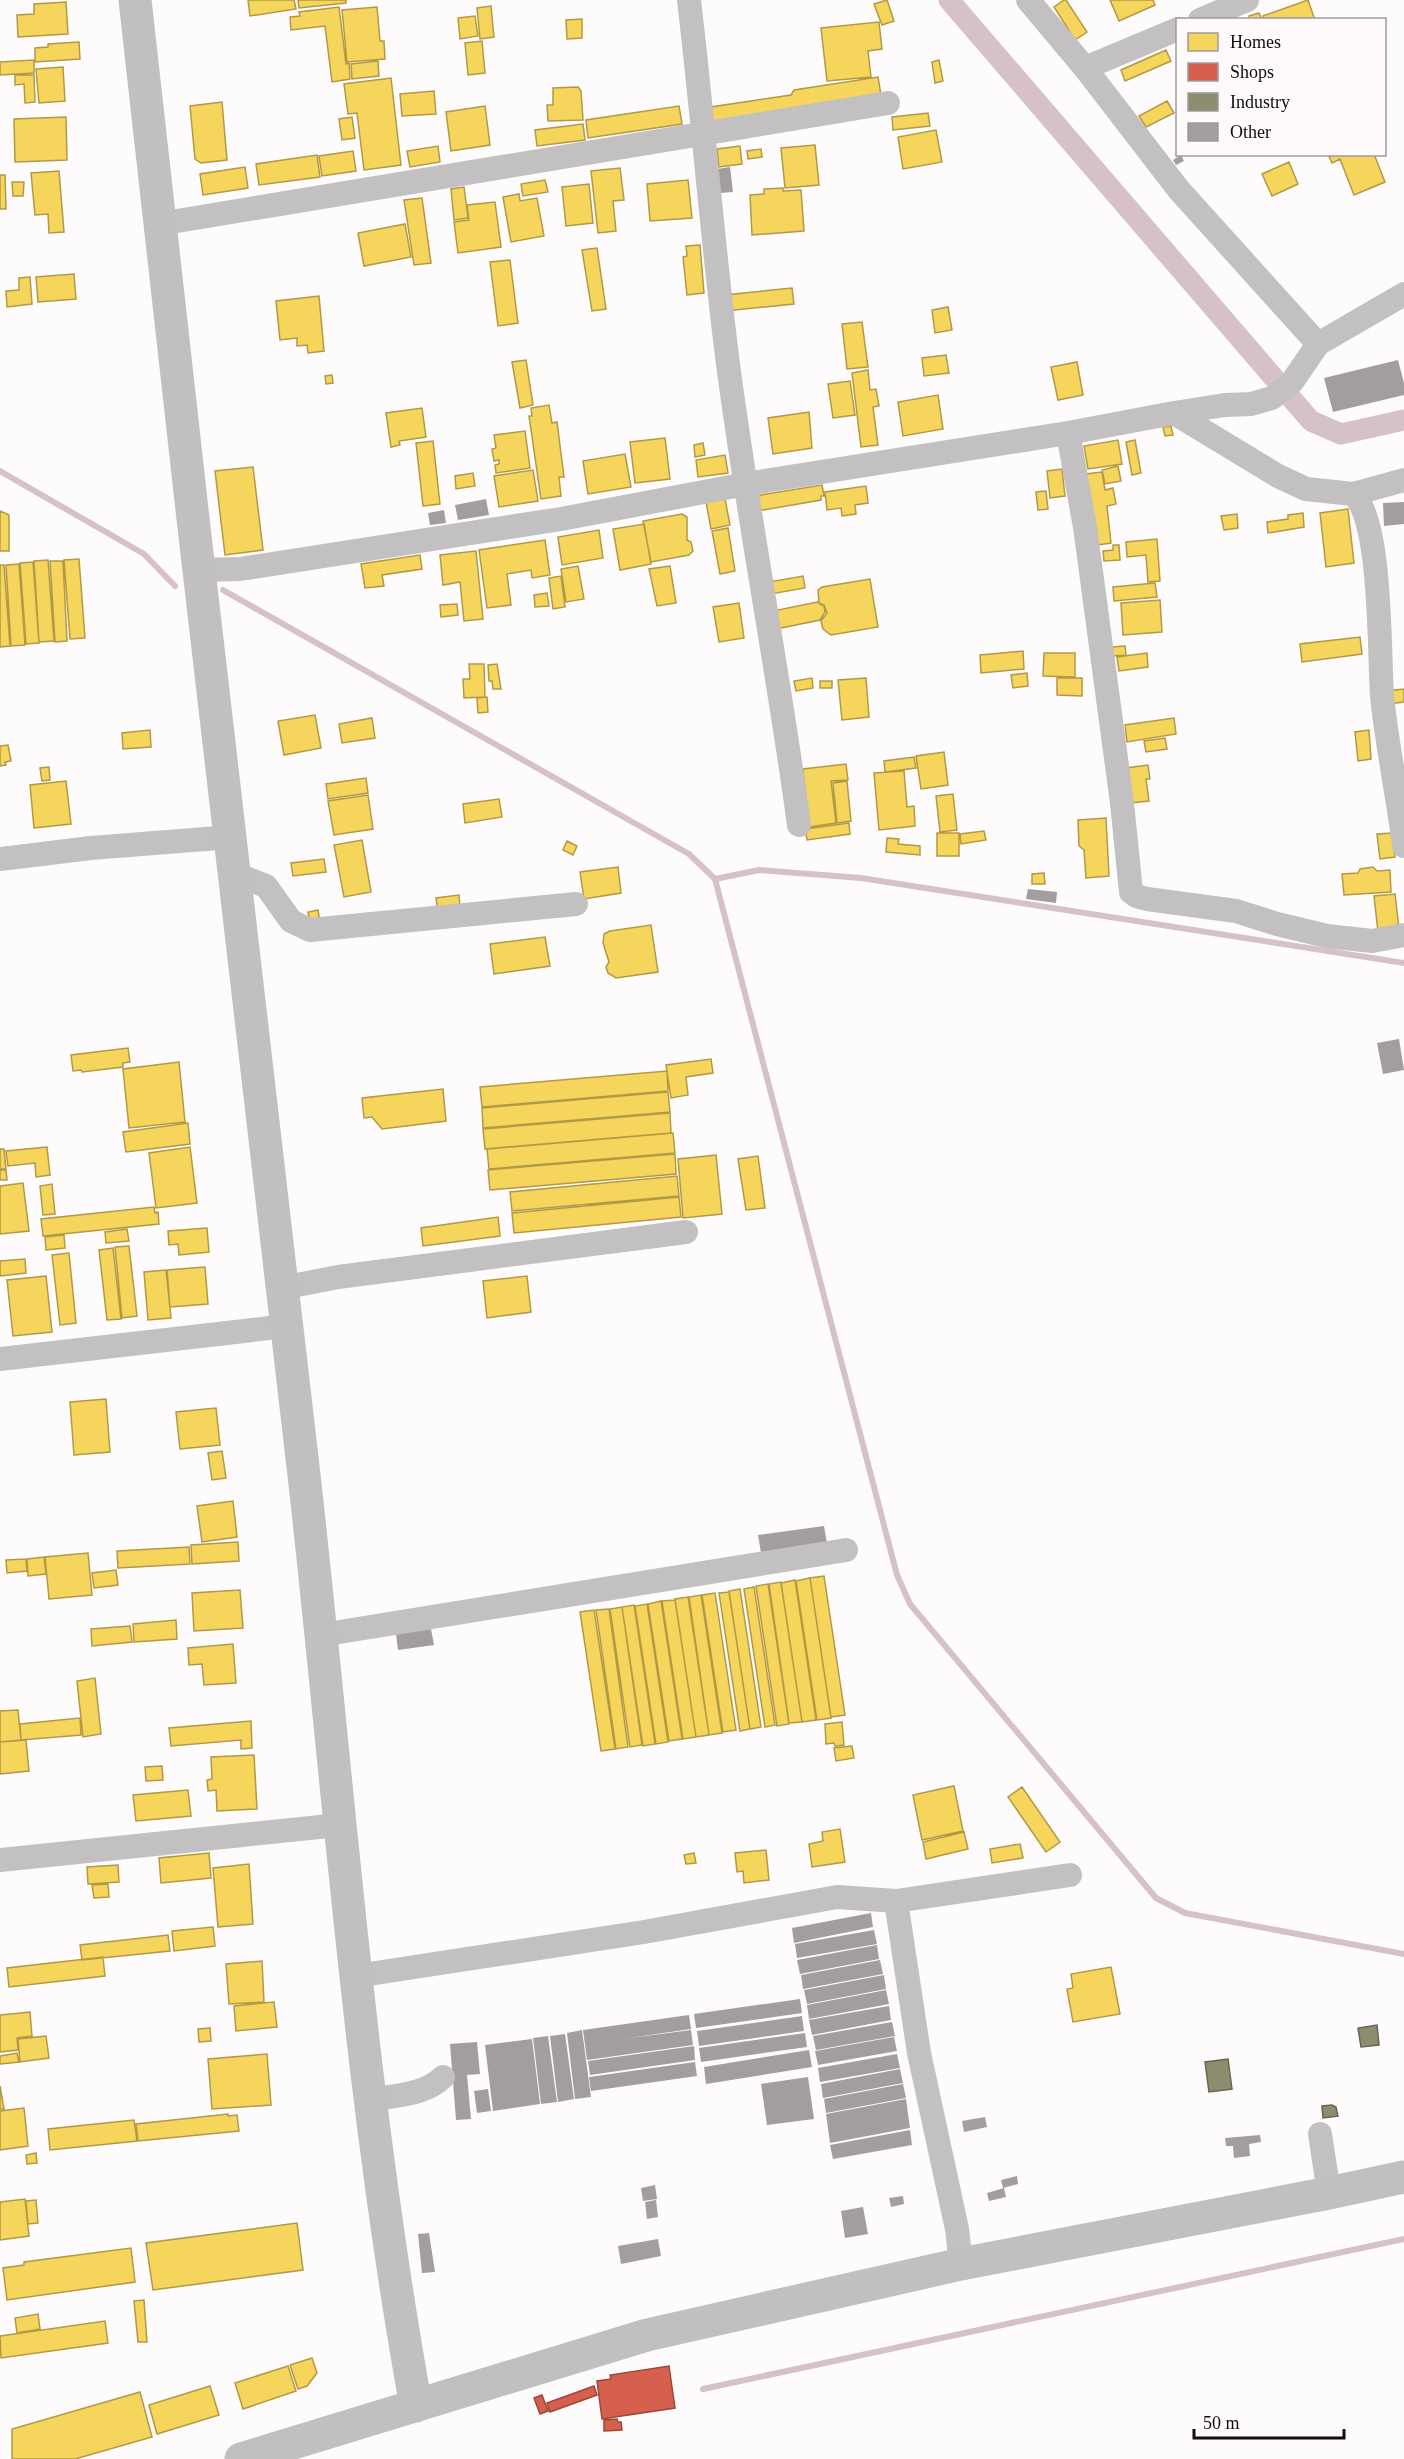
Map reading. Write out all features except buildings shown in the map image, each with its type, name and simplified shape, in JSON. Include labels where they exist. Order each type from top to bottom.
[{"type":"main road","points":[[135,0],[287,1326],[339,1825],[371,2100],[400,2318],[416,2406]]},
{"type":"main road","points":[[241,2459],[647,2335],[961,2264],[1404,2177]]},
{"type":"street","points":[[689,0],[726,346],[746,484],[783,702],[799,825]]},
{"type":"street","points":[[1028,0],[1085,68],[1179,190],[1318,344]]},
{"type":"street","points":[[1205,18],[1247,0]]},
{"type":"street","points":[[1085,68],[1176,30]]},
{"type":"street","points":[[159,224],[888,103]]},
{"type":"street","points":[[200,570],[240,568],[538,523],[746,484],[1068,433],[1174,413],[1225,405],[1251,404],[1272,398],[1292,382],[1318,344],[1404,294]]},
{"type":"street","points":[[1174,413],[1278,476],[1306,489],[1353,494],[1404,480]]},
{"type":"street","points":[[1068,433],[1085,527],[1122,803],[1131,892],[1147,899],[1236,911],[1327,936],[1372,941],[1404,935]]},
{"type":"street","points":[[1353,494],[1359,500],[1372,540],[1379,621],[1382,697],[1404,846]]},
{"type":"street","points":[[0,859],[91,848],[231,837]]},
{"type":"street","points":[[235,874],[266,886],[291,921],[310,930],[576,904]]},
{"type":"street","points":[[282,1288],[338,1277],[686,1232]]},
{"type":"street","points":[[0,1359],[287,1326]]},
{"type":"street","points":[[321,1635],[846,1550]]},
{"type":"street","points":[[0,1860],[339,1825]]},
{"type":"street","points":[[357,1976],[644,1932],[837,1897],[896,1901],[1070,1875]]},
{"type":"street","points":[[896,1901],[919,2053],[957,2229],[961,2264]]},
{"type":"street","points":[[371,2100],[425,2090],[434,2086],[443,2077]]},
{"type":"street","points":[[1320,2134],[1329,2193]]},
{"type":"waterway","points":[[949,0],[1311,421],[1341,434],[1404,420]]},
{"type":"waterway","points":[[0,471],[144,554],[175,586]]},
{"type":"waterway","points":[[223,590],[689,854],[715,879],[897,1575],[910,1604],[1156,1898],[1185,1913],[1404,1954]]},
{"type":"waterway","points":[[715,879],[759,870],[861,878],[1404,963]]},
{"type":"waterway","points":[[703,2389],[1404,2239]]}]
